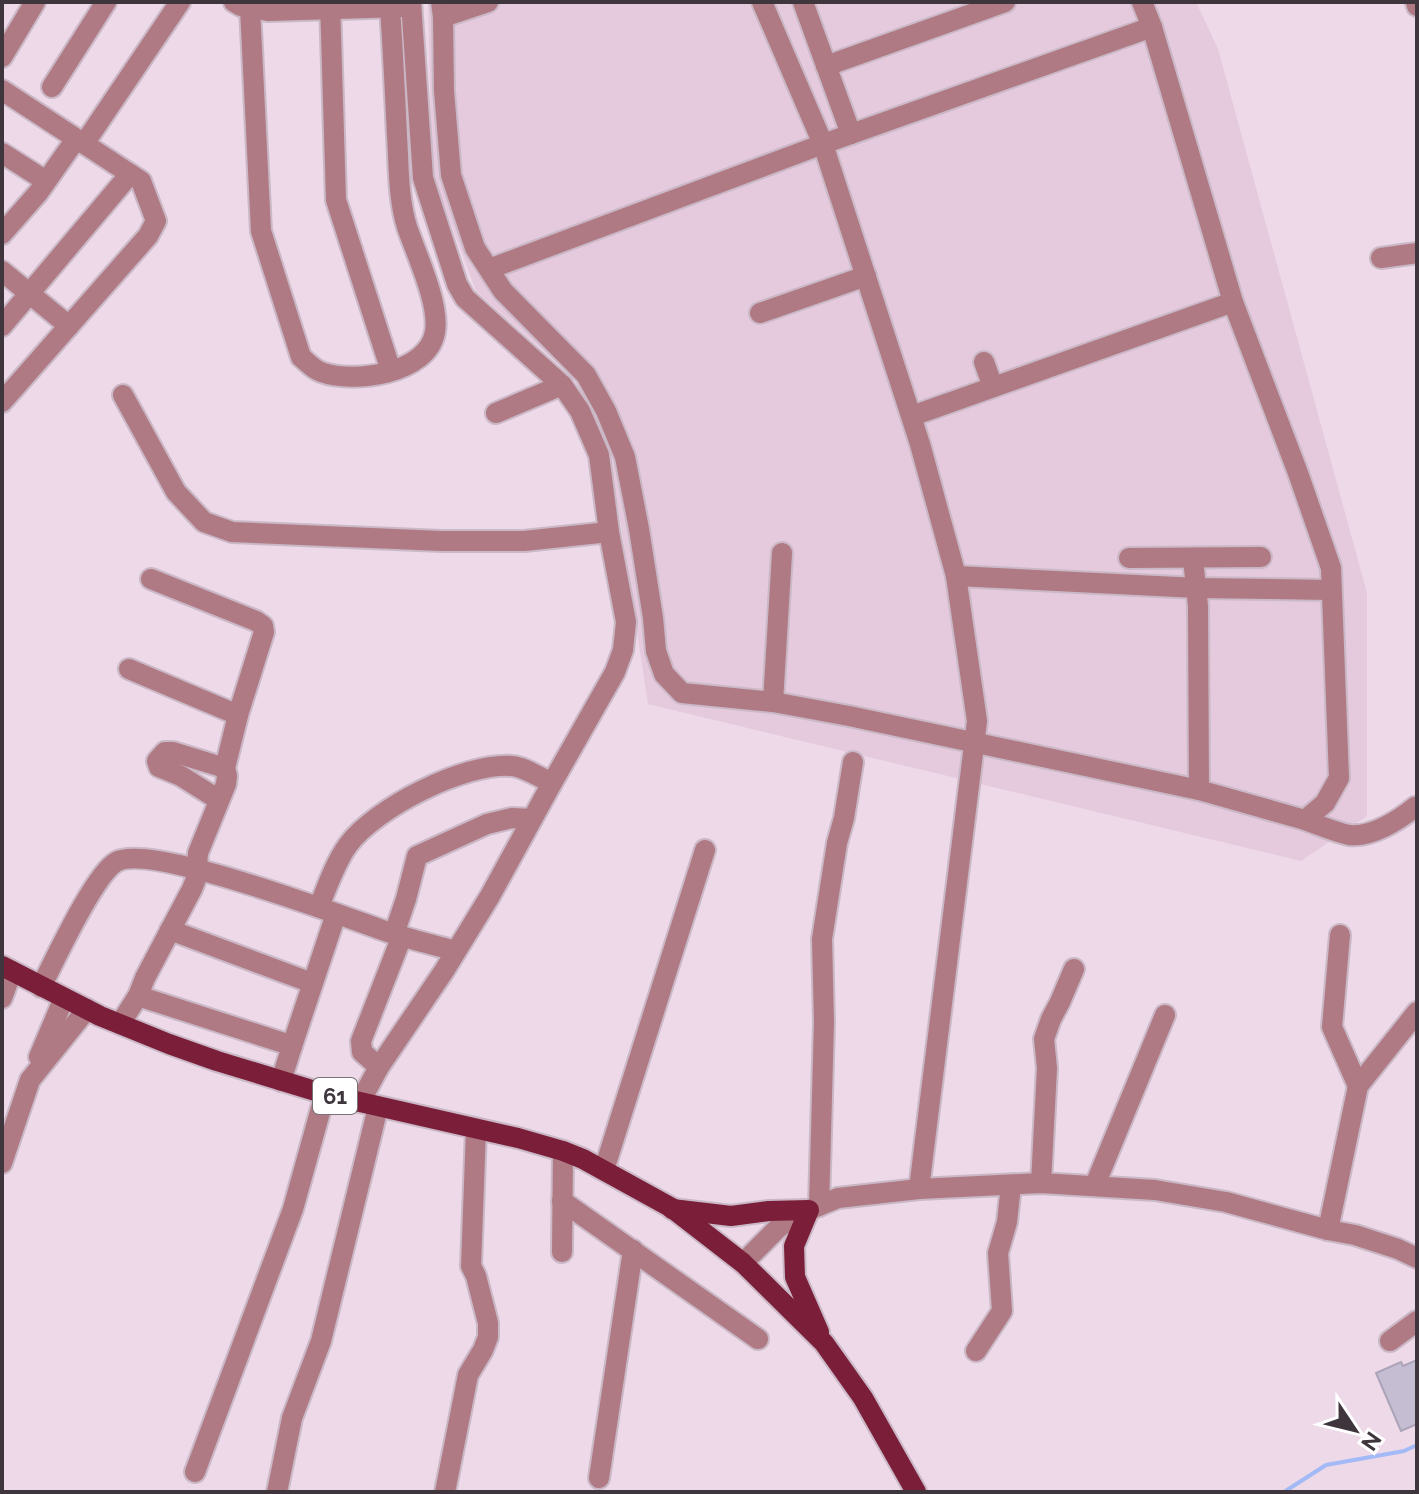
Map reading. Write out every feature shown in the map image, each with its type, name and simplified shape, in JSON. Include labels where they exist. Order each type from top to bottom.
[{"type":"main road","name":"61","points":[[7,969],[120,1024],[205,1057],[325,1094],[563,1151],[672,1208],[743,1263],[824,1343],[863,1398],[916,1492]]},
{"type":"main road","points":[[672,1208],[731,1216],[814,1208]]},
{"type":"main road","points":[[814,1208],[794,1246],[795,1277],[824,1343]]},
{"type":"street","points":[[2,57],[35,2]]},
{"type":"street","points":[[52,87],[106,2]]},
{"type":"street","points":[[3,230],[80,142],[180,2]]},
{"type":"street","points":[[488,2],[442,10],[444,91],[451,175],[475,248],[503,291],[586,375],[606,411],[625,457],[646,573],[656,651],[664,674],[682,693],[773,702],[849,716],[1199,790],[1352,836],[1390,824],[1417,808]]},
{"type":"street","points":[[762,2],[823,144],[912,416],[956,576],[977,721],[919,1189]]},
{"type":"street","points":[[803,2],[851,134]]},
{"type":"street","points":[[826,66],[1005,2]]},
{"type":"street","points":[[1142,2],[1233,302],[1331,568],[1339,778],[1325,803],[1305,820]]},
{"type":"street","points":[[242,5],[268,11],[404,5],[400,190],[405,222],[434,308],[435,330],[430,347],[419,357],[391,371],[369,377],[341,377],[317,371],[301,357],[261,231],[242,5]]},
{"type":"street","points":[[277,1492],[292,1418],[321,1341],[379,1067],[490,896],[615,672],[623,650],[626,622],[609,532],[599,455],[580,411],[562,385],[465,298],[457,284],[423,178],[404,5]]},
{"type":"street","points":[[330,6],[336,200],[391,371]]},
{"type":"street","points":[[489,269],[823,144],[1152,27]]},
{"type":"street","points":[[2,90],[141,181],[156,221],[148,236],[2,402]]},
{"type":"street","points":[[2,153],[46,181]]},
{"type":"street","points":[[2,326],[130,174]]},
{"type":"street","points":[[1381,258],[1417,253]]},
{"type":"street","points":[[2,271],[69,326]]},
{"type":"street","points":[[760,313],[866,276]]},
{"type":"street","points":[[912,416],[1233,302]]},
{"type":"street","points":[[541,364],[560,348]]},
{"type":"street","points":[[984,362],[993,387]]},
{"type":"street","points":[[496,413],[562,385]]},
{"type":"street","points":[[123,395],[176,492],[204,522],[232,532],[442,541],[524,541],[609,532]]},
{"type":"street","points":[[773,702],[782,553]]},
{"type":"street","points":[[1129,558],[1261,557]]},
{"type":"street","points":[[1193,559],[1197,588],[1199,790]]},
{"type":"street","points":[[956,576],[1197,588],[1331,590]]},
{"type":"street","points":[[120,1024],[138,996],[196,879],[198,853],[226,784],[225,768],[238,715],[264,632],[263,626],[256,621],[151,579]]},
{"type":"street","points":[[129,669],[238,715]]},
{"type":"street","points":[[219,800],[181,776],[159,767],[157,761],[165,752],[173,752],[225,768]]},
{"type":"street","points":[[814,1208],[824,1022],[822,939],[853,762]]},
{"type":"street","points":[[281,1081],[312,983],[327,910],[346,847],[360,830],[386,811],[446,779],[487,767],[514,766],[552,783]]},
{"type":"street","points":[[379,1067],[362,1052],[361,1041],[398,935],[417,856],[487,824],[512,818],[532,819]]},
{"type":"street","points":[[604,1170],[705,850]]},
{"type":"street","points":[[41,987],[96,883],[116,861],[134,857],[217,873],[398,935],[456,951]]},
{"type":"street","points":[[170,930],[312,983]]},
{"type":"street","points":[[1340,935],[1332,1027],[1358,1086]]},
{"type":"street","points":[[2,998],[7,969]]},
{"type":"street","points":[[1041,1183],[1047,1068],[1044,1039],[1074,969]]},
{"type":"street","points":[[138,996],[292,1046]]},
{"type":"street","points":[[2,1163],[30,1080],[64,998]]},
{"type":"street","points":[[30,1080],[87,1009]]},
{"type":"street","points":[[1328,1230],[1358,1086],[1417,1012]]},
{"type":"street","points":[[1095,1185],[1165,1015]]},
{"type":"street","points":[[195,1472],[293,1209],[325,1094]]},
{"type":"street","points":[[445,1492],[468,1375],[488,1337],[488,1323],[471,1266],[476,1129]]},
{"type":"street","points":[[562,1252],[563,1151]]},
{"type":"street","points":[[743,1263],[778,1228],[838,1198],[919,1189],[1041,1183],[1155,1190],[1226,1202],[1355,1235],[1417,1258]]},
{"type":"street","points":[[976,1351],[1002,1311],[998,1253],[1007,1222],[1011,1185]]},
{"type":"street","points":[[562,1201],[758,1339]]},
{"type":"street","points":[[599,1478],[633,1250]]},
{"type":"street","points":[[1390,1341],[1417,1321]]},
{"type":"shaded area","points":[[428,2],[1196,2],[1218,49],[1367,593],[1367,816],[1301,861],[648,704],[610,454],[574,378],[476,291],[432,173]]},
{"type":"building","points":[[1417,1360],[1417,1424],[1401,1431],[1376,1373],[1401,1362],[1403,1366]]},
{"type":"waterway","points":[[1284,1492],[1326,1465],[1404,1451],[1417,1445]]}]
